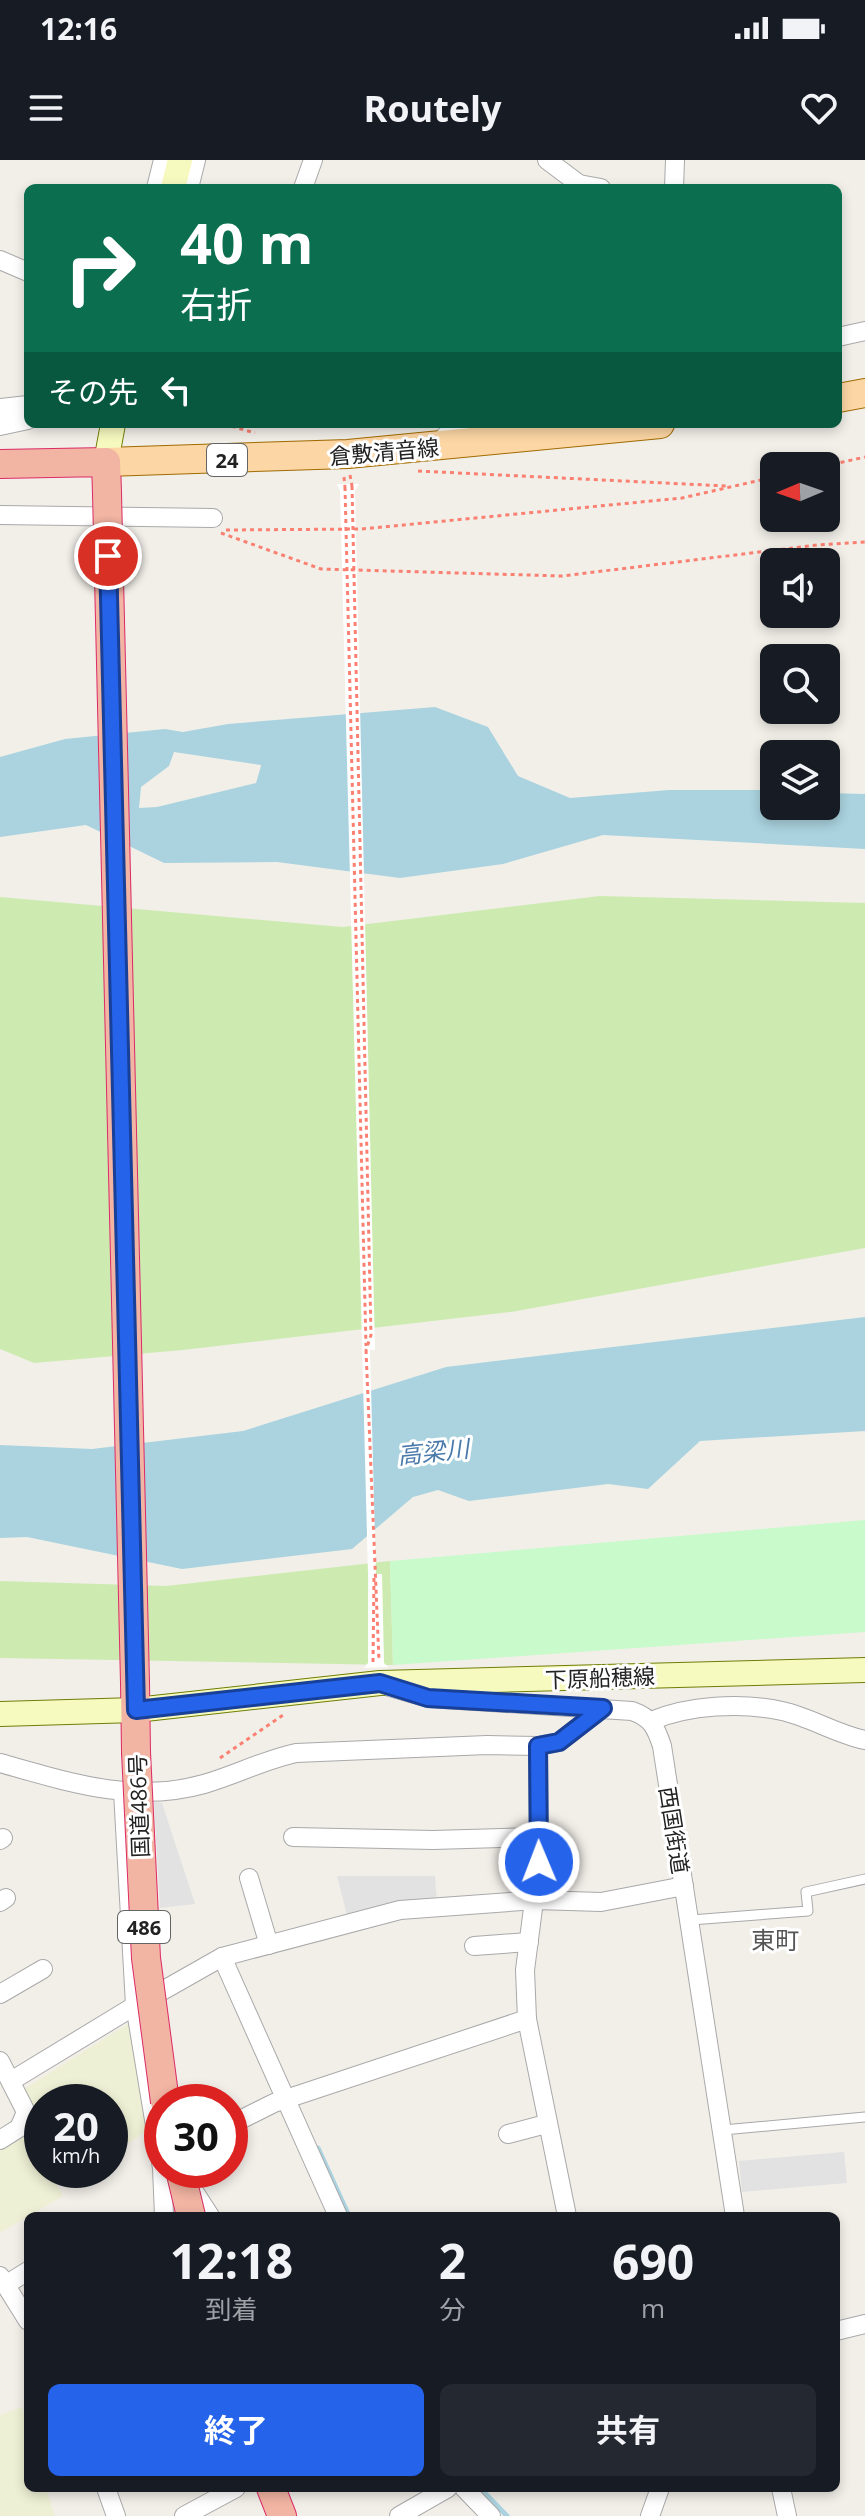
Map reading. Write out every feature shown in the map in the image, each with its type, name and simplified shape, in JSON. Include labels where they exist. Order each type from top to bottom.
[{"type":"highway","points":[[0,464],[106,462]]},
{"type":"highway","name":"国道486号","points":[[106,462],[136,1752],[144,1927],[163,2084]]},
{"type":"highway","points":[[175,2188],[189,2212]]},
{"type":"highway","points":[[273,2492],[282,2516]]},
{"type":"main road","points":[[174,184],[180,160]]},
{"type":"main road","points":[[842,397],[865,393]]},
{"type":"main road","points":[[106,462],[112,428]]},
{"type":"main road","name":"倉敷清音線","points":[[106,462],[169,463],[435,447],[621,428]]},
{"type":"main road","name":"下原船穂線","points":[[0,1714],[377,1673],[865,1670]]},
{"type":"street","points":[[157,184],[163,160]]},
{"type":"street","points":[[190,184],[196,160]]},
{"type":"street","points":[[304,184],[313,160]]},
{"type":"street","points":[[547,160],[579,184]]},
{"type":"street","points":[[674,184],[675,160]]},
{"type":"street","points":[[0,260],[24,270]]},
{"type":"street","points":[[842,336],[865,331]]},
{"type":"street","points":[[0,408],[24,405]]},
{"type":"street","points":[[0,426],[24,421]]},
{"type":"street","points":[[435,447],[451,430],[458,428]]},
{"type":"street","points":[[0,515],[213,518]]},
{"type":"street","points":[[377,1673],[428,1698],[603,1708],[632,1711],[651,1721],[669,1713],[726,1707],[782,1711],[865,1740]]},
{"type":"street","points":[[0,1763],[99,1791],[185,1789],[272,1758],[296,1753],[487,1745],[538,1746],[559,1742],[603,1708]]},
{"type":"street","name":"西国街道","points":[[651,1721],[662,1746],[734,2212]]},
{"type":"street","points":[[538,1746],[539,1837],[536,1900],[525,1970],[527,2019],[566,2212]]},
{"type":"street","points":[[123,1792],[138,2003],[152,2084]]},
{"type":"street","points":[[293,1837],[433,1840],[539,1837]]},
{"type":"street","points":[[249,1878],[269,1945]]},
{"type":"street","points":[[162,1991],[222,1957],[400,1910],[536,1900],[601,1902],[684,1886]]},
{"type":"street","points":[[474,1946],[529,1942]]},
{"type":"street","points":[[222,1957],[336,2212]]},
{"type":"street","points":[[0,1994],[43,1969]]},
{"type":"street","points":[[11,2081],[138,2003]]},
{"type":"street","points":[[248,2116],[274,2103],[527,2019]]},
{"type":"street","points":[[0,2061],[26,2112],[19,2128],[0,2140]]},
{"type":"street","points":[[508,2134],[546,2124]]},
{"type":"street","points":[[164,2212],[165,2188]]},
{"type":"street","points":[[194,2188],[208,2212]]},
{"type":"street","points":[[24,2272],[3,2280],[24,2314]]},
{"type":"street","points":[[840,2330],[865,2324]]},
{"type":"street","points":[[107,2492],[116,2516]]},
{"type":"street","points":[[184,2516],[229,2492]]},
{"type":"street","points":[[399,2516],[441,2492]]},
{"type":"street","points":[[468,2492],[491,2516]]},
{"type":"street","points":[[650,2516],[659,2492]]},
{"type":"street","points":[[782,2492],[787,2516]]},
{"type":"lane","points":[[691,1920],[808,1911],[806,1892],[865,1879]]},
{"type":"lane","points":[[723,2130],[865,2117]]},
{"type":"path","points":[[840,463],[865,457]]},
{"type":"path","points":[[418,471],[729,486]]},
{"type":"path","points":[[760,480],[682,498],[362,529],[214,531],[321,569],[562,576],[865,542]]},
{"type":"path","points":[[352,486],[371,1319],[366,1350]]},
{"type":"path","points":[[345,487],[366,1350],[374,1576],[377,1582],[377,1673]]},
{"type":"path","points":[[211,1764],[288,1712]]},
{"type":"green space","points":[[600,896],[865,903],[865,1248],[511,1312],[183,1350],[34,1363],[0,1349],[0,897],[343,927]]},
{"type":"green space","points":[[865,1520],[865,1632],[393,1665],[390,1561]]},
{"type":"green space","points":[[390,1561],[393,1665],[0,1658],[0,1581],[166,1586]]},
{"type":"green space","points":[[131,2022],[144,2105],[144,2133],[128,2144],[128,2084],[32,2084]]},
{"type":"green space","points":[[24,2134],[24,2188],[58,2188],[63,2196],[36,2212],[24,2212],[24,2219],[0,2233],[0,2149]]},
{"type":"green space","points":[[22,2407],[24,2492],[47,2492],[55,2516],[0,2516],[0,2415]]},
{"type":"shaded area","points":[[154,1802],[162,1803],[195,1904],[160,1908]]},
{"type":"shaded area","points":[[337,1876],[435,1876],[437,1905],[348,1919]]},
{"type":"shaded area","points":[[844,2152],[847,2183],[742,2192],[739,2161]]},
{"type":"water","points":[[435,707],[488,727],[518,776],[570,798],[669,790],[760,790],[760,820],[840,820],[840,793],[865,794],[865,849],[603,835],[503,864],[400,878],[277,862],[164,863],[86,825],[0,837],[0,757],[65,739],[165,729],[183,732],[228,724]],"holes":[[[174,752],[261,765],[256,783],[157,807],[139,808],[141,787],[169,766]]]},
{"type":"water","name":"高梁川","points":[[865,1317],[865,1431],[700,1441],[648,1489],[608,1484],[469,1501],[438,1490],[413,1497],[352,1549],[182,1569],[27,1537],[0,1538],[0,1445],[92,1449],[243,1431],[446,1367]]},
{"type":"pier","points":[[337,484],[359,484],[355,491],[375,1350],[370,1350],[376,1574],[382,1574],[384,1663],[388,1667],[364,1668],[368,1663],[368,1574],[340,491]]},
{"type":"waterway","points":[[318,2148],[347,2212]]},
{"type":"waterway","points":[[484,2492],[507,2516]]},
{"type":"district","name":"東町","points":[[775,1939]]},
{"type":"route","points":[[108,556],[136,1710],[380,1683],[428,1698],[603,1708],[559,1742],[538,1746],[539,1862]]}]
